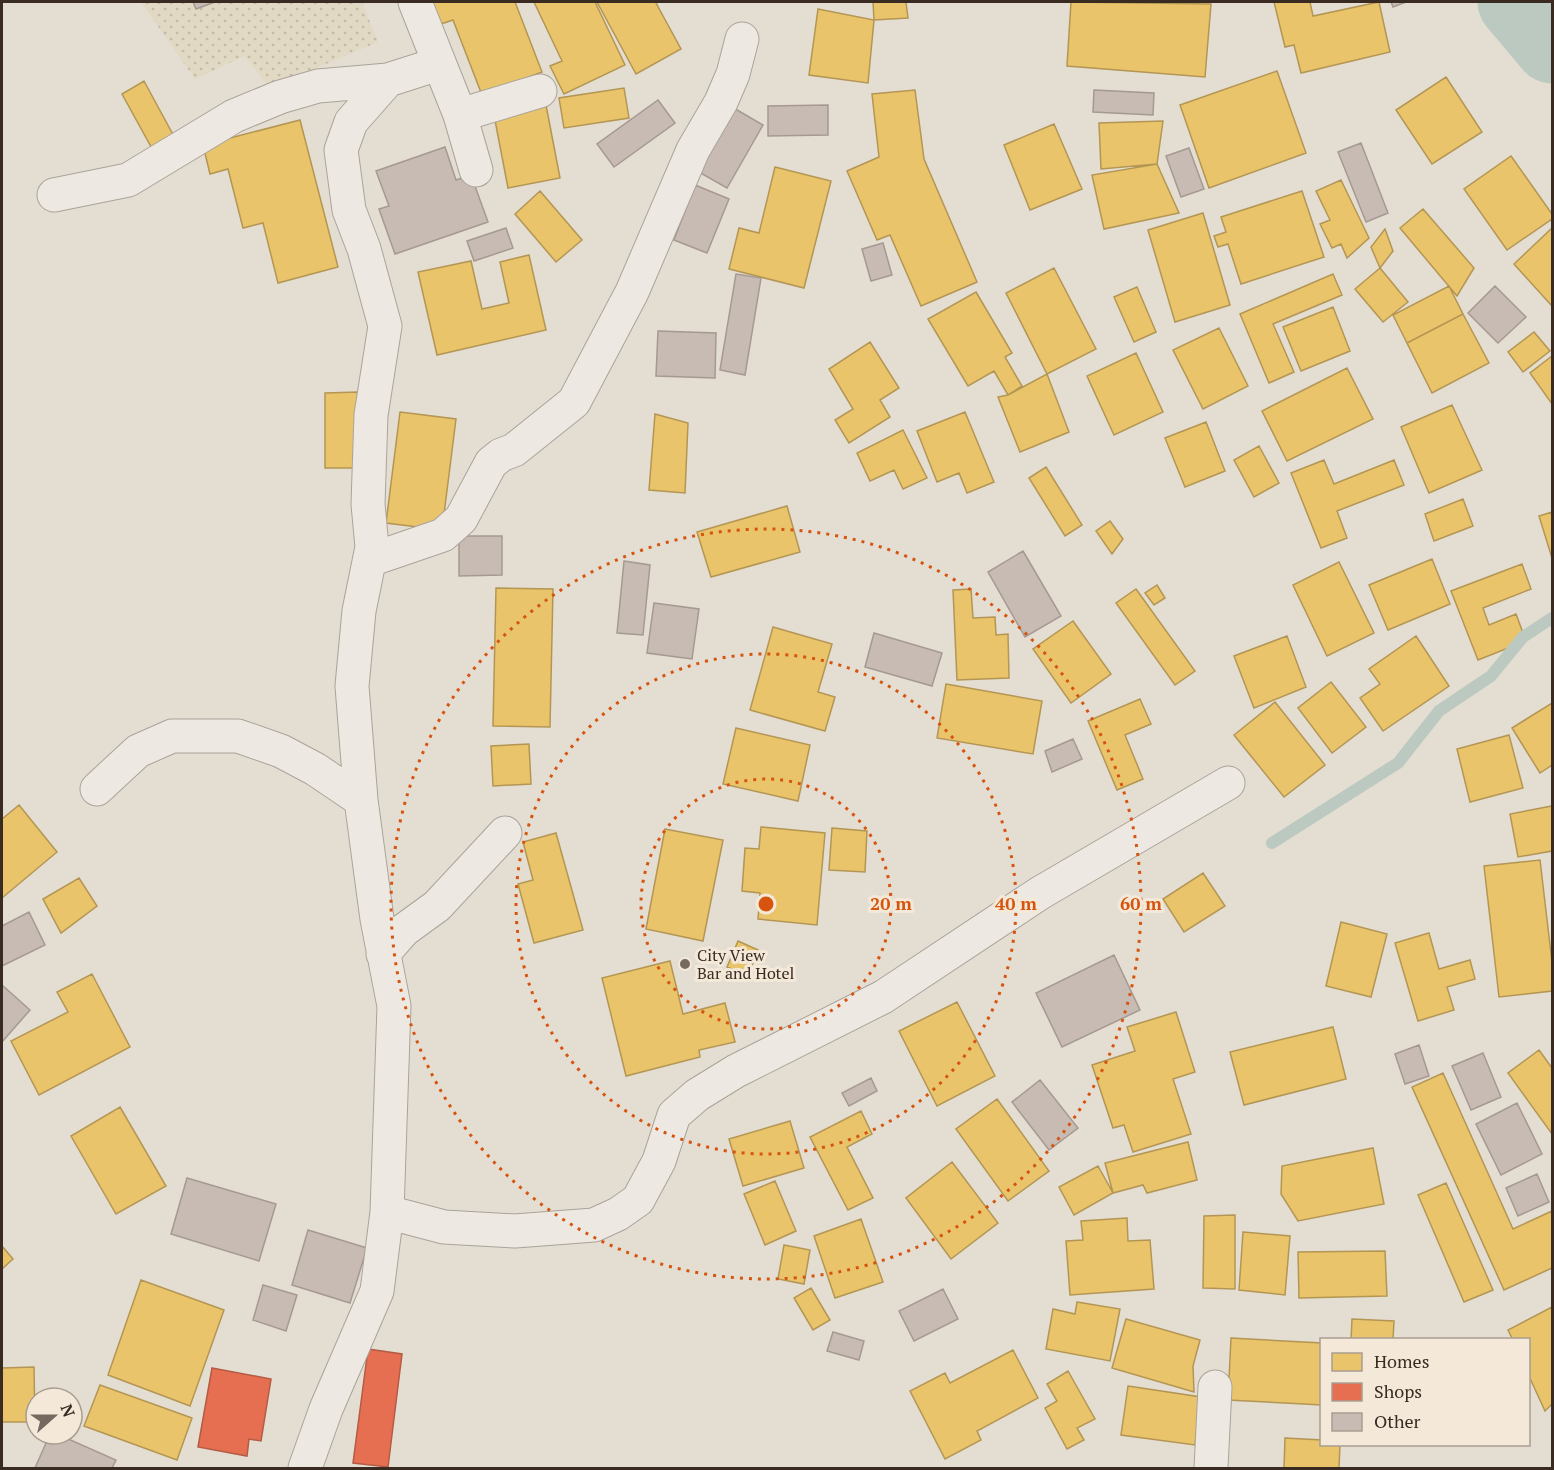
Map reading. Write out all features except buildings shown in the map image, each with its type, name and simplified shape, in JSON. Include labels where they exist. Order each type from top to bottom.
[{"type":"street","points":[[415,2],[460,115],[476,170]]},
{"type":"street","points":[[370,560],[443,535],[461,519],[491,464],[501,455],[514,450],[574,402],[632,292],[693,150],[721,102],[733,74],[742,39]]},
{"type":"street","points":[[54,195],[128,180],[234,116],[280,97],[318,86],[388,80],[438,64]]},
{"type":"street","points":[[306,1468],[326,1409],[377,1291],[387,1212],[394,1006],[383,954],[361,800],[352,686],[359,611],[370,560],[372,537],[368,504],[371,416],[385,326],[364,249],[349,210],[341,150],[351,122],[388,80]]},
{"type":"street","points":[[460,115],[540,91]]},
{"type":"street","points":[[97,789],[138,751],[172,736],[238,736],[281,752],[315,769],[361,800]]},
{"type":"street","points":[[387,1212],[444,1227],[515,1231],[594,1225],[618,1215],[638,1200],[659,1161],[674,1115],[697,1095],[736,1071],[883,997],[1040,893],[1228,783]]},
{"type":"street","points":[[383,954],[404,930],[437,906],[506,833]]},
{"type":"street","points":[[1211,1468],[1215,1387]]},
{"type":"shaded area","points":[[141,2],[362,2],[378,42],[269,88],[245,56],[195,79]]},
{"type":"waterway","points":[[1515,2],[1552,46]]},
{"type":"waterway","points":[[1272,843],[1398,763],[1439,711],[1491,676],[1523,637],[1552,618]]},
{"type":"place","name":"City View Bar and Hotel","points":[[685,964]]}]
